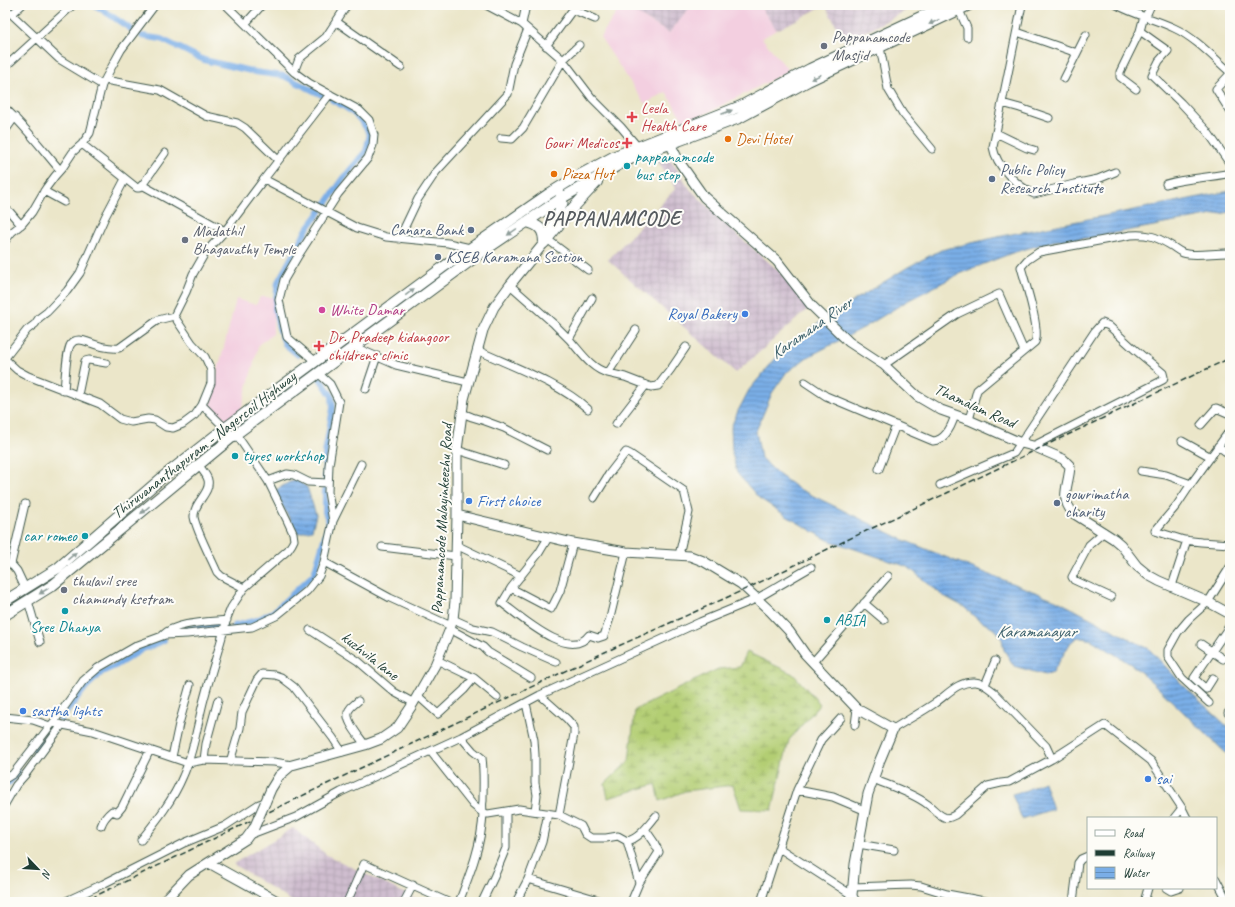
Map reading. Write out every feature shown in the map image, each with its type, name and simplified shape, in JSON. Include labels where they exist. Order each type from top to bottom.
[{"type":"main road","name":"Thiruvananthapuram - Nagercoil Highway","points":[[5,615],[53,585],[234,435],[319,374],[485,250],[565,196],[610,169],[741,106],[810,69],[946,5]]},
{"type":"main road","name":"Thiruvananthapuram - Nagercoil Highway","points":[[5,601],[58,568],[164,476],[225,428],[470,248],[561,186],[615,156],[637,146],[668,140],[738,118],[808,81],[969,5]]},
{"type":"main road","points":[[545,241],[574,206],[610,169]]},
{"type":"main road","points":[[526,222],[534,224],[540,228],[544,234],[545,241]]},
{"type":"street","points":[[12,14],[22,5]]},
{"type":"street","points":[[5,67],[73,5]]},
{"type":"street","points":[[5,241],[32,212],[44,191],[73,152],[82,144],[90,133],[103,83],[121,50],[155,5]]},
{"type":"street","points":[[226,5],[246,23],[294,72],[309,83],[359,110],[369,120],[374,135],[373,145],[368,158],[326,212],[284,280],[279,300],[286,337],[316,362]]},
{"type":"street","points":[[246,23],[262,5]]},
{"type":"street","points":[[294,72],[300,59],[326,37],[347,5]]},
{"type":"street","points":[[399,238],[418,199],[436,172],[508,94],[514,64],[525,26],[526,5]]},
{"type":"street","points":[[1022,5],[993,147],[994,154],[1006,172],[1017,184],[1034,194],[1044,193],[1107,176],[1115,172]]},
{"type":"street","points":[[1117,5],[1127,11],[1145,16],[1174,28],[1193,40],[1230,73],[1216,89],[1230,111]]},
{"type":"street","points":[[1136,89],[1120,76],[1120,72],[1151,5]]},
{"type":"street","points":[[488,6],[525,26],[563,60],[592,98],[621,127],[637,146]]},
{"type":"street","points":[[5,8],[59,59],[103,83],[160,90],[206,116],[237,123],[245,128],[278,160]]},
{"type":"street","points":[[546,46],[556,30],[574,10],[595,19]]},
{"type":"street","points":[[959,10],[967,28],[967,37]]},
{"type":"street","points":[[337,22],[401,67]]},
{"type":"street","points":[[1140,31],[1162,45],[1168,51],[1159,61],[1152,75],[1207,131],[1230,164]]},
{"type":"street","points":[[1017,32],[1077,53]]},
{"type":"street","points":[[1064,79],[1086,35]]},
{"type":"street","points":[[501,138],[512,139],[523,128],[563,60],[579,45]]},
{"type":"street","points":[[880,47],[888,89],[903,114],[932,149]]},
{"type":"street","points":[[5,73],[5,82]]},
{"type":"street","points":[[174,316],[193,274],[205,253],[225,230],[330,94]]},
{"type":"street","points":[[1002,103],[1049,118]]},
{"type":"street","points":[[5,108],[16,117],[60,170]]},
{"type":"street","points":[[5,131],[16,117]]},
{"type":"street","points":[[996,133],[1034,150]]},
{"type":"street","name":"Thamalam Road","points":[[668,140],[680,163],[704,197],[777,261],[812,306],[849,342],[884,365],[917,396],[941,410],[1063,459],[1070,466],[1065,500],[1068,508],[1073,513],[1104,532],[1121,545],[1137,566],[1148,575],[1208,602],[1230,614]]},
{"type":"street","points":[[82,144],[136,188],[142,186],[165,153]]},
{"type":"street","points":[[1166,184],[1183,180],[1218,176],[1230,172]]},
{"type":"street","points":[[125,179],[105,217],[80,273],[67,291],[47,312],[38,318],[35,324],[27,330],[5,358],[17,370],[28,376],[100,404],[120,419],[131,422],[148,419],[155,420],[166,427],[172,428],[183,424],[195,415],[202,405],[211,383],[211,370],[205,357],[192,343],[174,316]]},
{"type":"street","points":[[264,180],[357,228],[386,236],[448,243],[470,248]]},
{"type":"street","points":[[142,186],[225,230]]},
{"type":"street","points":[[561,186],[565,196],[574,206]]},
{"type":"street","points":[[44,191],[64,202]]},
{"type":"street","name":"Pappanamcode Malayinkeezhu Road","points":[[251,832],[271,789],[279,776],[292,765],[365,746],[381,739],[397,728],[416,699],[435,665],[452,625],[455,601],[457,450],[464,399],[468,382],[483,330],[494,307],[545,241],[565,196]]},
{"type":"street","points":[[5,209],[10,212],[21,225]]},
{"type":"street","points":[[969,420],[977,390],[1035,342],[1037,338],[1037,332],[1021,267],[1027,260],[1039,252],[1131,235],[1145,234],[1157,237],[1183,253],[1230,253]]},
{"type":"street","points":[[545,241],[588,270]]},
{"type":"street","points":[[510,285],[569,339],[592,365],[603,372],[625,377],[651,387],[658,386],[686,347]]},
{"type":"street","points":[[884,365],[957,314],[999,294],[1024,351]]},
{"type":"street","points":[[569,339],[592,298]]},
{"type":"street","points":[[64,391],[69,352],[71,344],[75,340],[82,340],[112,349],[119,348],[158,320],[174,316]]},
{"type":"street","points":[[940,486],[1014,453],[1095,331],[1102,323],[1109,326],[1163,373],[1163,380],[1033,446]]},
{"type":"street","points":[[608,373],[636,330]]},
{"type":"street","points":[[355,346],[396,365],[468,382]]},
{"type":"street","points":[[478,350],[546,382],[579,400],[588,409]]},
{"type":"street","points":[[366,389],[378,356]]},
{"type":"street","points":[[78,395],[85,361],[90,360],[106,363]]},
{"type":"street","points":[[319,374],[330,384],[339,402],[329,466],[328,483],[333,522]]},
{"type":"street","points":[[805,382],[826,396],[934,442],[944,437],[955,415]]},
{"type":"street","points":[[616,424],[646,385]]},
{"type":"street","points":[[141,840],[172,798],[183,777],[226,620],[231,608],[244,588],[288,550],[294,540],[293,533],[268,481],[234,435],[202,405]]},
{"type":"street","points":[[1201,425],[1216,408],[1230,414]]},
{"type":"street","points":[[462,414],[504,428],[547,450]]},
{"type":"street","points":[[879,469],[896,425]]},
{"type":"street","points":[[1230,430],[1177,505],[1155,531],[1187,540],[1230,544]]},
{"type":"street","points":[[1182,441],[1211,457]]},
{"type":"street","points":[[1218,446],[1230,455]]},
{"type":"street","points":[[457,450],[483,457],[504,465]]},
{"type":"street","points":[[594,498],[609,474],[626,452],[630,454],[684,491],[689,512],[679,555]]},
{"type":"street","points":[[198,464],[208,479],[209,485],[195,511],[194,517],[198,531],[217,572],[221,576],[244,588]]},
{"type":"street","points":[[5,779],[13,774],[83,681],[98,668],[138,645],[162,636],[252,627],[276,616],[307,591],[319,576],[324,562],[333,522],[361,464]]},
{"type":"street","points":[[1141,471],[1166,475],[1191,484]]},
{"type":"street","points":[[268,481],[287,474],[294,474],[308,482],[328,483]]},
{"type":"street","points":[[25,504],[11,564],[18,571],[25,588]]},
{"type":"street","points":[[457,515],[573,543],[626,552],[690,556],[703,561],[741,584],[770,611],[784,626],[804,654],[857,709],[893,729]]},
{"type":"street","points":[[1104,532],[1089,545],[1072,577],[1074,580],[1111,597]]},
{"type":"street","points":[[548,538],[539,553],[511,588],[502,603],[543,633],[564,643],[578,644],[586,640],[589,635],[598,638],[604,636],[610,618],[626,552]]},
{"type":"street","points":[[1172,586],[1187,540]]},
{"type":"street","points":[[511,588],[551,609],[560,591],[573,543]]},
{"type":"street","points":[[456,544],[521,576]]},
{"type":"street","points":[[382,547],[456,556]]},
{"type":"street","points":[[324,562],[390,598],[452,625],[488,652],[531,678]]},
{"type":"street","points":[[163,902],[189,875],[246,839],[251,832],[296,817],[341,792],[461,737],[540,695],[700,622],[756,599],[811,567]]},
{"type":"street","points":[[1209,703],[1182,678],[1168,657],[1168,650],[1178,632],[1189,619],[1208,602],[1230,567]]},
{"type":"street","points":[[813,662],[888,576]]},
{"type":"street","points":[[28,601],[40,642]]},
{"type":"street","points":[[864,604],[884,620]]},
{"type":"street","points":[[162,636],[170,630],[178,627],[226,620]]},
{"type":"street","points":[[452,625],[492,632],[556,662]]},
{"type":"street","points":[[1189,685],[1230,625]]},
{"type":"street","name":"kuzhvila lane","points":[[310,630],[358,661],[394,692],[416,699],[438,714],[464,690],[474,678]]},
{"type":"street","points":[[1201,644],[1223,659]]},
{"type":"street","points":[[985,685],[995,661]]},
{"type":"street","points":[[441,662],[474,678],[497,697]]},
{"type":"street","points":[[230,762],[240,728],[242,712],[251,690],[262,674],[281,677],[294,687],[342,752]]},
{"type":"street","points":[[1194,678],[1206,689],[1213,678]]},
{"type":"street","points":[[852,896],[858,844],[864,810],[873,779],[893,729],[937,702],[951,689],[963,683],[976,681],[985,685],[994,692],[1046,746],[1052,759]]},
{"type":"street","points":[[172,757],[179,724],[190,685]]},
{"type":"street","points":[[540,695],[574,727],[560,815]]},
{"type":"street","points":[[204,760],[206,744],[218,700]]},
{"type":"street","points":[[358,702],[349,708],[347,714],[348,720],[365,746]]},
{"type":"street","points":[[526,703],[536,755],[535,784],[537,795],[535,811]]},
{"type":"street","points":[[855,724],[857,709]]},
{"type":"street","points":[[5,718],[33,720],[93,731],[188,763],[204,760],[230,762],[274,762],[292,765]]},
{"type":"street","points":[[761,902],[798,790],[821,740],[842,718]]},
{"type":"street","points":[[5,804],[16,785],[25,776],[62,725]]},
{"type":"street","points":[[873,779],[927,803],[936,812],[945,818],[949,818],[955,815],[988,786],[1001,782],[1009,782],[1052,759],[1106,725],[1151,761],[1186,817]]},
{"type":"street","points":[[459,902],[473,868],[483,813],[482,801],[484,780],[482,758],[473,751],[461,737]]},
{"type":"street","points":[[101,826],[103,821],[112,811],[117,812],[122,807],[150,750]]},
{"type":"street","points":[[431,752],[473,805],[483,813],[488,814],[519,809],[560,815],[581,826],[585,834],[591,838],[618,836],[627,841],[639,883]]},
{"type":"street","points":[[798,790],[832,797],[864,810]]},
{"type":"street","points":[[64,902],[184,843],[225,826],[248,811],[265,803]]},
{"type":"street","points":[[1175,817],[1182,808]]},
{"type":"street","points":[[482,902],[506,848],[506,811]]},
{"type":"street","points":[[516,902],[528,879],[542,842],[548,813]]},
{"type":"street","points":[[627,841],[645,829],[656,816]]},
{"type":"street","points":[[631,902],[639,883],[659,852],[645,829]]},
{"type":"street","points":[[858,844],[894,850]]},
{"type":"street","points":[[779,848],[852,896],[911,885],[921,886],[947,894],[990,902]]},
{"type":"street","points":[[1073,902],[1078,863],[1081,859],[1087,856]]},
{"type":"street","points":[[209,863],[279,902]]},
{"type":"street","points":[[347,902],[364,864],[413,885],[432,899],[448,902]]},
{"type":"street","points":[[528,879],[605,902]]},
{"type":"street","points":[[1217,881],[1228,902]]},
{"type":"street","points":[[404,902],[413,885]]},
{"type":"street","points":[[1144,902],[1148,889]]},
{"type":"street","points":[[1168,889],[1171,891],[1177,889]]},
{"type":"shaded area","points":[[622,5],[669,33],[692,5],[759,5],[777,30],[762,38],[789,71],[685,124],[666,92],[645,104],[600,37]]},
{"type":"shaded area","points":[[622,5],[692,5],[669,33]]},
{"type":"shaded area","points":[[759,5],[825,5],[777,30]]},
{"type":"shaded area","points":[[825,5],[917,5],[845,42]]},
{"type":"shaded area","points":[[667,154],[690,189],[733,231],[779,271],[809,308],[736,373],[608,260],[676,188],[656,159]]},
{"type":"shaded area","points":[[260,297],[274,297],[273,334],[259,344],[241,410],[224,424],[209,406],[236,299],[256,305]]},
{"type":"shaded area","points":[[293,828],[327,855],[422,902],[293,902],[233,864]]},
{"type":"green space","points":[[747,652],[793,674],[820,704],[789,740],[772,810],[741,809],[733,785],[685,791],[660,801],[656,784],[608,798],[605,784],[629,761],[635,710],[718,669],[740,667]]},
{"type":"water","name":"Karamanayar","points":[[1230,191],[1230,212],[1088,238],[1053,241],[1012,253],[961,273],[907,301],[865,327],[806,358],[786,373],[772,393],[756,431],[761,458],[778,474],[797,488],[906,541],[1056,600],[1149,649],[1182,684],[1230,729],[1230,757],[1153,683],[1132,665],[1092,640],[1078,637],[1071,642],[1053,672],[1045,675],[1014,666],[1004,650],[1002,639],[997,631],[976,618],[964,607],[942,595],[908,567],[828,540],[759,498],[737,473],[732,453],[731,427],[749,390],[781,352],[823,320],[908,267],[941,250],[1002,236]]},
{"type":"water","points":[[295,479],[307,487],[316,515],[312,530],[298,533],[274,491]]},
{"type":"water","points":[[1044,782],[1053,809],[1022,819],[1012,794],[1024,791]]},
{"type":"waterway","points":[[95,5],[131,29]]},
{"type":"waterway","points":[[142,36],[161,39],[204,60],[255,72],[284,76],[324,96]]},
{"type":"waterway","points":[[325,205],[346,175],[366,151],[370,134],[362,122],[354,114],[332,100]]},
{"type":"waterway","points":[[298,355],[285,344],[279,328],[275,309],[278,282],[307,229],[320,212]]},
{"type":"waterway","points":[[319,377],[332,396],[333,408],[325,453],[325,478]]},
{"type":"waterway","points":[[234,626],[257,620],[273,612],[314,574],[329,522],[325,512],[325,489]]},
{"type":"waterway","points":[[182,629],[220,625]]},
{"type":"waterway","points":[[61,719],[87,686],[102,672],[117,665],[143,649],[164,640]]},
{"type":"waterway","points":[[35,750],[52,730]]},
{"type":"waterway","points":[[5,785],[10,782],[18,772]]},
{"type":"railway","points":[[83,902],[605,652],[748,588],[1230,358]]},
{"type":"place","name":"Pappanamcode Masjid","points":[[824,46]]},
{"type":"place","name":"Leela Health Care","points":[[632,117]]},
{"type":"place","name":"Devi Hotel","points":[[728,139]]},
{"type":"place","name":"Gouri Medicos","points":[[627,143]]},
{"type":"place","name":"pappanamcode bus stop","points":[[627,166]]},
{"type":"place","name":"Pizza Hut","points":[[554,174]]},
{"type":"place","name":"Public Policy Research Institute","points":[[992,179]]},
{"type":"place","name":"Canara Bank","points":[[471,230]]},
{"type":"place","name":"Madathil Bhagavathy Temple","points":[[185,240]]},
{"type":"place","name":"KSEB Karamana Section","points":[[438,257]]},
{"type":"place","name":"White Damar","points":[[322,310]]},
{"type":"place","name":"Royal Bakery","points":[[745,314]]},
{"type":"place","name":"Dr. Pradeep kidangoor childrens clinic","points":[[319,346]]},
{"type":"place","name":"tyres workshop","points":[[235,456]]},
{"type":"place","name":"First choice","points":[[469,501]]},
{"type":"place","name":"gowrimatha charity","points":[[1057,503]]},
{"type":"place","name":"car romeo","points":[[85,536]]},
{"type":"place","name":"thulavil sree chamundy ksetram","points":[[64,590]]},
{"type":"place","name":"Sree Dhanya","points":[[65,611]]},
{"type":"place","name":"ABIA","points":[[827,620]]},
{"type":"place","name":"sastha lights","points":[[23,711]]},
{"type":"place","name":"sai","points":[[1148,779]]},
{"type":"district","name":"PAPPANAMCODE","points":[[612,218]]},
{"type":"water label","name":"Karamana River","points":[[811,328]]}]
